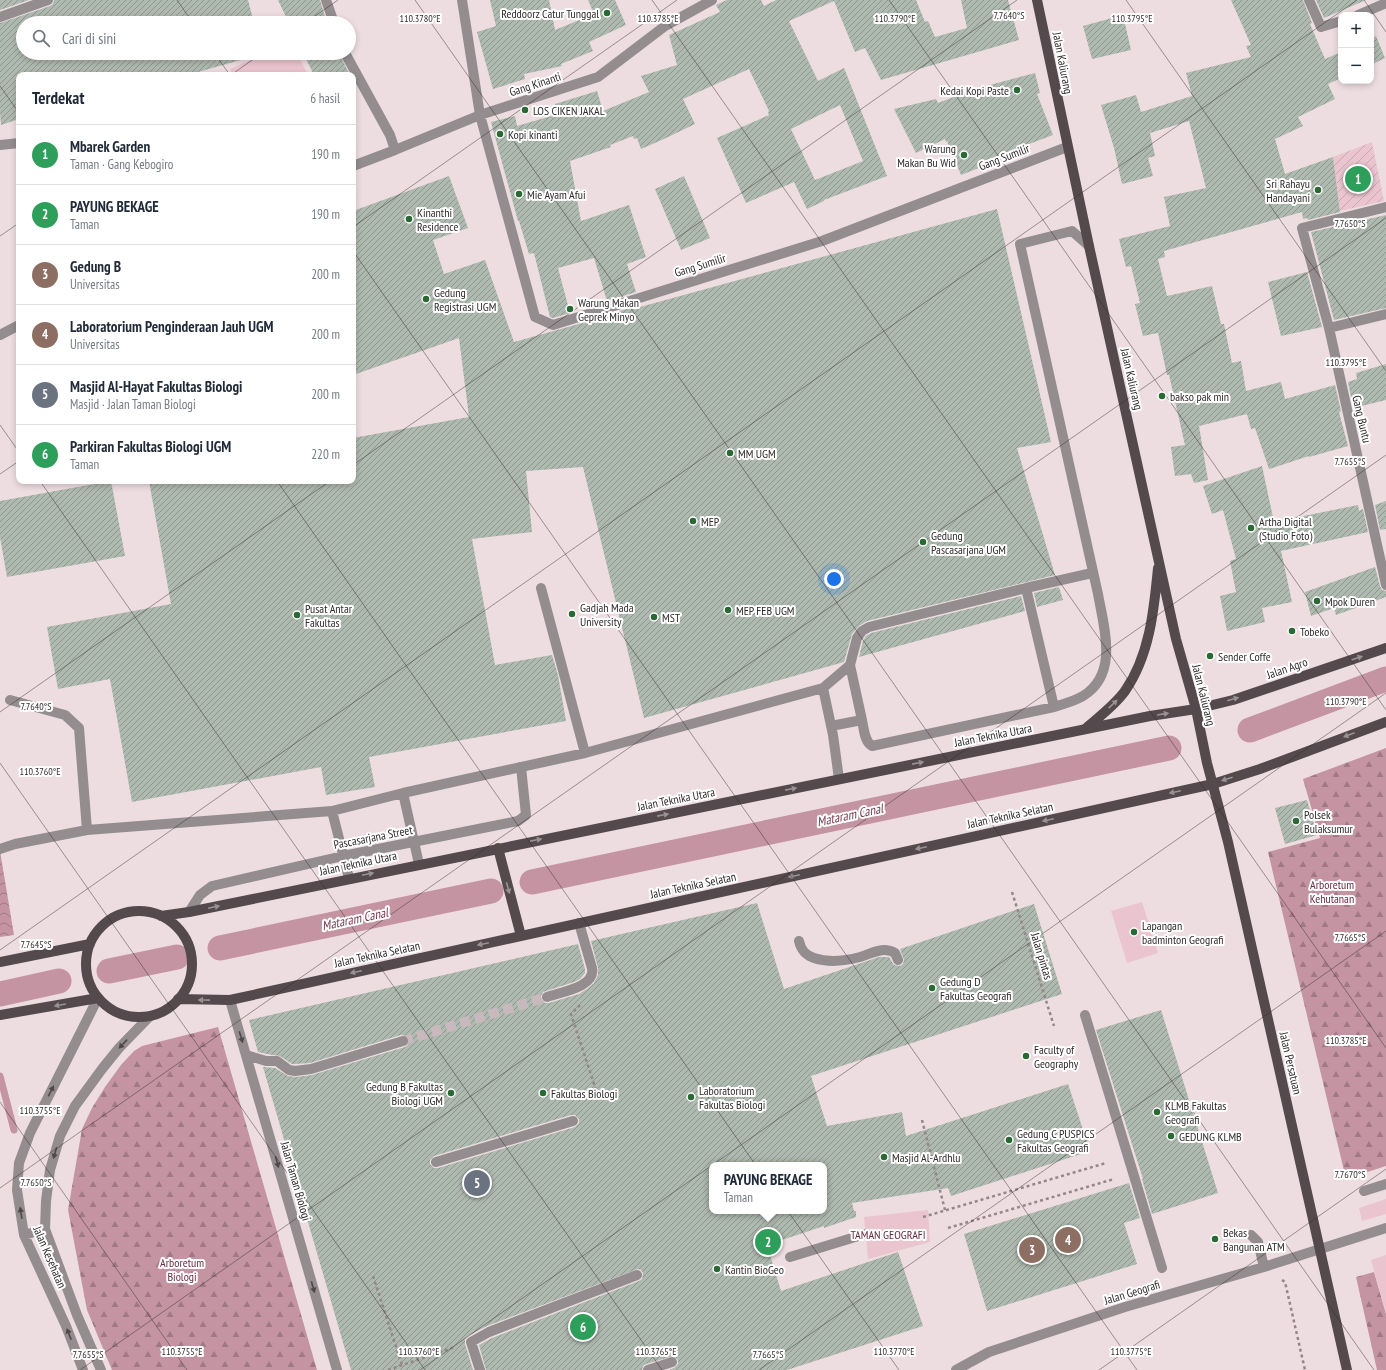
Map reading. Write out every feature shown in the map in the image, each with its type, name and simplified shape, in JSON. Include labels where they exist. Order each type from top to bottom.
[{"type":"main road","name":"Jalan Kaliurang","points":[[1037,0],[1067,147],[1159,556],[1176,639],[1196,709],[1198,727],[1207,763]]},
{"type":"main road","points":[[1084,730],[1114,703],[1125,691],[1134,676],[1146,646],[1155,600],[1159,556]]},
{"type":"main road","name":"Jalan Agro","points":[[1196,709],[1233,700],[1386,648]]},
{"type":"main road","name":"Jalan Teknika Utara","points":[[162,916],[189,912],[349,878],[1150,716],[1196,709]]},
{"type":"main road","points":[[1213,784],[1260,769],[1386,722]]},
{"type":"main road","name":"Jalan Persatuan","points":[[1207,763],[1229,850],[1347,1370]]},
{"type":"main road","name":"Jalan Teknika Selatan","points":[[178,999],[230,1000],[1213,784]]},
{"type":"main road","points":[[498,848],[521,936]]},
{"type":"main road","points":[[145,911],[162,916],[175,925],[186,938],[191,953],[192,970],[188,986],[178,999],[166,1010],[150,1016],[136,1017],[122,1014],[109,1008],[98,998],[91,986],[87,972],[86,958],[90,944],[99,930],[112,919],[128,912],[145,911]]},
{"type":"main road","points":[[0,962],[90,944]]},
{"type":"main road","points":[[0,1015],[98,998]]},
{"type":"street","points":[[0,17],[48,0]]},
{"type":"street","points":[[326,0],[332,16]]},
{"type":"street","points":[[462,0],[480,115]]},
{"type":"street","name":"Gang Kinanti","points":[[356,165],[480,115],[598,77],[665,26],[712,0]]},
{"type":"street","points":[[1309,0],[1321,27],[1338,22]]},
{"type":"street","points":[[1366,12],[1386,4]]},
{"type":"street","points":[[349,60],[355,72]]},
{"type":"street","points":[[356,73],[390,135],[395,150]]},
{"type":"street","name":"Gang Sumilir","points":[[480,115],[535,317],[553,325],[822,240],[1067,147]]},
{"type":"street","points":[[0,145],[16,143]]},
{"type":"street","name":"Gang Buntu","points":[[1386,207],[1302,228],[1329,328],[1386,585]]},
{"type":"street","points":[[1089,246],[1072,231],[1020,244],[1092,573],[1098,594],[1106,639],[1106,666],[1097,686],[1082,697],[1054,707],[872,746],[868,743],[850,665],[857,638],[862,631],[869,627],[1092,573]]},
{"type":"street","points":[[1329,328],[1386,314]]},
{"type":"street","points":[[0,335],[16,327]]},
{"type":"street","points":[[541,588],[584,753]]},
{"type":"street","points":[[1026,588],[1054,707]]},
{"type":"street","points":[[2,848],[87,830],[332,811],[403,793],[584,753],[823,688],[850,665]]},
{"type":"street","points":[[823,688],[831,726],[839,779]]},
{"type":"street","points":[[10,700],[65,715],[79,728],[87,830]]},
{"type":"street","points":[[831,726],[862,720]]},
{"type":"street","name":"Pascasarjana Street","points":[[189,912],[200,895],[212,886],[343,856],[518,821],[526,815],[521,767]]},
{"type":"street","points":[[403,793],[419,864]]},
{"type":"street","points":[[332,811],[349,878]]},
{"type":"street","points":[[547,996],[584,984],[592,977],[593,972],[578,923]]},
{"type":"street","points":[[799,941],[801,949],[805,954],[826,961],[849,959],[882,950],[890,950],[896,953],[898,960]]},
{"type":"street","name":"Jalan Kesehatan","points":[[83,1370],[66,1326],[24,1235],[18,1190],[19,1163],[30,1133],[98,998]]},
{"type":"street","name":"Jalan Taman Biologi","points":[[230,1000],[337,1370]]},
{"type":"street","points":[[1085,1015],[1162,1268]]},
{"type":"street","name":"Jalan Kesehatan","points":[[101,1370],[45,1229],[46,1201],[50,1170],[60,1136],[75,1106],[119,1048],[150,1016]]},
{"type":"street","points":[[246,1055],[266,1061],[277,1061],[289,1070],[300,1071],[403,1041]]},
{"type":"street","points":[[436,1162],[573,1121]]},
{"type":"street","points":[[1364,1192],[1386,1184]]},
{"type":"street","name":"Jalan Geografi","points":[[956,1370],[988,1352],[1125,1307],[1264,1267],[1386,1228]]},
{"type":"street","points":[[24,1235],[45,1229]]},
{"type":"street","points":[[790,1257],[865,1234]]},
{"type":"street","points":[[1251,1235],[1258,1242],[1264,1267]]},
{"type":"street","points":[[480,1370],[471,1342],[489,1332],[637,1275]]},
{"type":"street","points":[[648,1370],[672,1362]]},
{"type":"path","name":"Jalan pintas","points":[[1012,892],[1054,1026]]},
{"type":"path","points":[[574,988],[580,1005],[571,1014],[599,1099]]},
{"type":"path","points":[[922,1120],[945,1210]]},
{"type":"path","points":[[923,1217],[1106,1163]]},
{"type":"path","points":[[948,1228],[1114,1179]]},
{"type":"path","points":[[373,1276],[402,1365]]},
{"type":"path","points":[[1278,1278],[1285,1282],[1304,1370]]},
{"type":"path","points":[[388,1370],[471,1342]]},
{"type":"green space","points":[[250,60],[300,60],[306,72],[232,72],[230,69]]},
{"type":"green space","points":[[1372,142],[1384,201],[1340,211],[1333,157]]},
{"type":"green space","name":"Arboretum Kehutanan","points":[[1386,748],[1386,1166],[1346,1179],[1268,852],[1320,838],[1303,779]]},
{"type":"green space","name":"Lapangan badminton Geografi","points":[[1142,902],[1158,953],[1127,963],[1111,911]]},
{"type":"green space","name":"Arboretum Biologi","points":[[218,1027],[317,1370],[112,1370],[87,1310],[68,1210],[82,1129],[92,1108],[105,1087],[121,1065],[134,1051],[142,1046]]},
{"type":"green space","points":[[1386,1199],[1386,1214],[1362,1221],[1359,1208]]},
{"type":"green space","name":"TAMAN GEOGRAFI","points":[[928,1210],[930,1242],[868,1259],[864,1217]]},
{"type":"green space","points":[[1386,1255],[1386,1314],[1371,1260]]},
{"type":"green space","points":[[1374,1272],[1386,1314],[1386,1370],[1377,1370],[1356,1277]]},
{"type":"water","points":[[0,851],[14,935],[0,937]]},
{"type":"building","points":[[0,0],[29,0],[0,10]]},
{"type":"building","points":[[54,0],[248,0],[252,16],[21,16],[53,4]]},
{"type":"building","points":[[278,0],[320,0],[325,16],[286,16]]},
{"type":"building","points":[[490,0],[549,0],[555,30],[594,14],[588,0],[615,0],[626,25],[589,42],[593,51],[561,64],[562,66],[524,74],[525,79],[493,89],[477,32],[496,26]]},
{"type":"building","points":[[727,0],[761,0],[764,6],[776,0],[916,0],[925,22],[928,21],[935,37],[967,28],[961,0],[1008,0],[1019,40],[881,80],[865,48],[855,52],[834,1],[789,21],[818,81],[844,68],[887,176],[824,200],[807,209],[794,182],[746,203],[717,138],[769,115],[769,111],[749,69],[683,99],[695,124],[641,149],[637,138],[634,139],[633,136],[610,145],[611,147],[570,161],[581,221],[629,205],[646,257],[627,264],[636,292],[607,301],[594,258],[558,268],[570,313],[553,318],[550,317],[534,253],[529,254],[518,221],[491,122],[515,116],[517,126],[558,114],[555,104],[597,91],[603,111],[649,92],[641,76],[677,65],[669,35],[720,12],[716,5]],"holes":[[[840,105],[863,161],[815,180],[791,129]]]},
{"type":"building","points":[[1231,0],[1303,0],[1312,23],[1310,24],[1325,59],[1338,53],[1338,79],[1328,84],[1335,99],[1298,117],[1303,126],[1275,139],[1285,174],[1333,157],[1340,212],[1308,220],[1307,218],[1303,219],[1302,212],[1164,251],[1165,257],[1158,259],[1167,296],[1212,286],[1221,324],[1224,324],[1232,363],[1241,361],[1246,391],[1281,382],[1285,399],[1335,385],[1341,411],[1339,412],[1348,446],[1309,456],[1269,469],[1255,428],[1251,429],[1247,414],[1199,426],[1208,480],[1194,483],[1191,474],[1175,476],[1171,447],[1185,445],[1169,375],[1167,375],[1158,333],[1143,336],[1135,304],[1140,303],[1131,266],[1126,267],[1119,239],[1170,226],[1164,197],[1206,188],[1189,121],[1150,133],[1155,156],[1148,158],[1153,176],[1122,184],[1114,148],[1101,105],[1136,95],[1141,112],[1192,96],[1186,73],[1251,57],[1246,46],[1251,45]]},
{"type":"building","points":[[1316,0],[1366,0],[1338,12],[1324,18]]},
{"type":"building","points":[[1123,15],[1131,50],[1092,59],[1083,26]]},
{"type":"building","points":[[16,18],[16,60],[240,60],[198,72],[16,72],[16,120],[1,125],[0,23]]},
{"type":"building","points":[[1376,36],[1385,58],[1374,64],[1374,48],[1374,37]]},
{"type":"building","points":[[306,60],[342,60],[348,72],[312,72]]},
{"type":"building","points":[[1035,73],[1040,93],[1037,94],[1053,135],[982,162],[984,166],[961,175],[945,139],[916,153],[894,109],[936,99],[938,103],[975,89]]},
{"type":"building","points":[[449,176],[468,228],[433,240],[444,274],[485,260],[514,342],[611,315],[610,314],[639,305],[640,307],[997,209],[1051,442],[1017,448],[1055,575],[867,621],[859,626],[852,634],[844,662],[644,718],[583,467],[526,471],[532,532],[472,539],[495,665],[552,655],[558,675],[566,721],[369,757],[375,787],[326,795],[321,767],[132,802],[110,679],[58,689],[47,627],[171,604],[150,484],[356,484],[356,437],[469,417],[459,338],[356,374],[356,210]]},
{"type":"building","points":[[684,176],[710,238],[681,250],[655,189]]},
{"type":"building","points":[[1386,215],[1386,308],[1334,320],[1311,232]]},
{"type":"building","points":[[1307,272],[1322,327],[1281,336],[1268,282]]},
{"type":"building","points":[[1386,364],[1386,400],[1353,408],[1348,382],[1357,379],[1356,373]]},
{"type":"building","points":[[1262,466],[1274,522],[1358,505],[1359,511],[1363,509],[1368,532],[1281,551],[1292,602],[1262,608],[1265,622],[1227,631],[1220,596],[1236,592],[1230,561],[1236,559],[1223,510],[1212,514],[1203,486]]},
{"type":"building","points":[[94,484],[112,484],[125,556],[7,577],[0,537],[0,501]]},
{"type":"building","points":[[1386,501],[1386,529],[1380,530],[1375,505]]},
{"type":"building","points":[[1375,567],[1380,586],[1382,590],[1386,591],[1386,597],[1336,615],[1334,608],[1311,616],[1305,592]]},
{"type":"building","points":[[1059,587],[1063,600],[1037,607],[1034,593]]},
{"type":"building","points":[[1021,596],[1025,611],[859,657],[863,641],[866,636],[871,633]]},
{"type":"building","name":"Polsek Bulaksumur","points":[[1307,800],[1317,835],[1285,844],[1275,808]]},
{"type":"building","name":"Fakultas Biologi","points":[[757,903],[784,989],[879,957],[889,957],[894,965],[900,966],[903,964],[904,960],[900,949],[1034,904],[1062,994],[811,1076],[827,1126],[902,1112],[906,1136],[1068,1084],[1090,1151],[951,1196],[948,1188],[852,1203],[854,1211],[856,1211],[856,1217],[767,1245],[781,1291],[898,1252],[923,1326],[787,1370],[669,1370],[678,1364],[678,1360],[673,1356],[646,1364],[643,1366],[642,1370],[486,1370],[479,1345],[492,1338],[639,1281],[642,1279],[643,1273],[638,1269],[487,1326],[468,1336],[465,1339],[465,1344],[473,1370],[351,1370],[263,1067],[275,1068],[288,1076],[296,1077],[312,1075],[405,1047],[408,1045],[409,1039],[407,1036],[401,1035],[310,1063],[292,1064],[280,1056],[258,1052],[249,1020],[578,944],[585,973],[580,979],[574,982],[543,992],[541,999],[545,1003],[549,1003],[579,994],[587,989],[594,983],[598,975],[598,968],[591,941]],"holes":[[[575,1115],[579,1119],[579,1123],[575,1127],[438,1168],[434,1168],[430,1164],[430,1160],[434,1156]]]},
{"type":"building","name":"KLMB Fakultas Geografi","points":[[1161,1010],[1218,1193],[1152,1214],[1143,1179],[1096,1030]]},
{"type":"building","points":[[1129,1183],[1140,1218],[1124,1223],[1137,1264],[987,1311],[964,1234]]},
{"type":"waterway","name":"Mataram Canal","points":[[1250,730],[1386,679]]},
{"type":"waterway","name":"Mataram Canal","points":[[532,882],[1169,748]]},
{"type":"waterway","name":"Mataram Canal","points":[[220,948],[491,891]]},
{"type":"waterway","name":"Mataram Canal","points":[[109,971],[177,957]]},
{"type":"waterway","name":"Mataram Canal","points":[[0,994],[59,981]]},
{"type":"waterway","points":[[0,1076],[14,1130]]},
{"type":"tunnel","points":[[403,1041],[547,997]]},
{"type":"place","name":"Reddoorz Catur Tunggal","points":[[607,13]]},
{"type":"place","name":"Kedai Kopi Paste","points":[[1017,90]]},
{"type":"place","name":"LOS CIKEN JAKAL","points":[[525,110]]},
{"type":"place","name":"Kopi kinanti","points":[[500,134]]},
{"type":"place","name":"Warung Makan Bu Wid","points":[[964,155]]},
{"type":"place","name":"Mbarek Garden","points":[[1358,179]]},
{"type":"place","name":"Sri Rahayu Handayani","points":[[1318,190]]},
{"type":"place","name":"Mie Ayam Afui","points":[[519,194]]},
{"type":"place","name":"Kinanthi Residence","points":[[409,219]]},
{"type":"place","name":"Gedung Registrasi UGM","points":[[426,299]]},
{"type":"place","name":"Warung Makan Geprek Minyo","points":[[570,309]]},
{"type":"place","name":"bakso pak min","points":[[1162,396]]},
{"type":"place","name":"MM UGM","points":[[730,453]]},
{"type":"place","name":"MEP","points":[[693,521]]},
{"type":"place","name":"Artha Digital (Studio Foto)","points":[[1251,528]]},
{"type":"place","name":"Gedung Pascasarjana UGM","points":[[923,542]]},
{"type":"place","name":"Mpok Duren","points":[[1317,601]]},
{"type":"place","name":"MEP FEB UGM","points":[[728,610]]},
{"type":"place","name":"Gadjah Mada University","points":[[572,614]]},
{"type":"place","name":"Pusat Antar Fakultas","points":[[297,615]]},
{"type":"place","name":"MST","points":[[654,617]]},
{"type":"place","name":"Tobeko","points":[[1292,631]]},
{"type":"place","name":"Sender Coffe","points":[[1210,656]]},
{"type":"place","name":"Polsek Bulaksumur","points":[[1296,821]]},
{"type":"place","name":"Lapangan badminton Geografi","points":[[1134,932]]},
{"type":"place","name":"Gedung D Fakultas Geografi","points":[[932,988]]},
{"type":"place","name":"Faculty of Geography","points":[[1026,1056]]},
{"type":"place","name":"Gedung B Fakultas Biologi UGM","points":[[451,1093]]},
{"type":"place","name":"Fakultas Biologi","points":[[543,1093]]},
{"type":"place","name":"Laboratorium Fakultas Biologi","points":[[691,1097]]},
{"type":"place","name":"KLMB Fakultas Geografi","points":[[1157,1112]]},
{"type":"place","name":"GEDUNG KLMB","points":[[1171,1136]]},
{"type":"place","name":"Gedung C PUSPICS Fakultas Geografi","points":[[1009,1140]]},
{"type":"place","name":"Masjid Al-Ardhlu","points":[[884,1157]]},
{"type":"place","name":"Masjid Al-Hayat Fakultas Biologi","points":[[477,1183]]},
{"type":"place","name":"Bekas Bangunan ATM","points":[[1215,1239]]},
{"type":"place","name":"Laboratorium Penginderaan Jauh UGM","points":[[1068,1240]]},
{"type":"place","name":"PAYUNG BEKAGE","points":[[768,1242]]},
{"type":"place","name":"Gedung B","points":[[1032,1250]]},
{"type":"place","name":"Kantin BioGeo","points":[[717,1269]]},
{"type":"place","name":"Parkiran Fakultas Biologi UGM","points":[[583,1327]]}]
